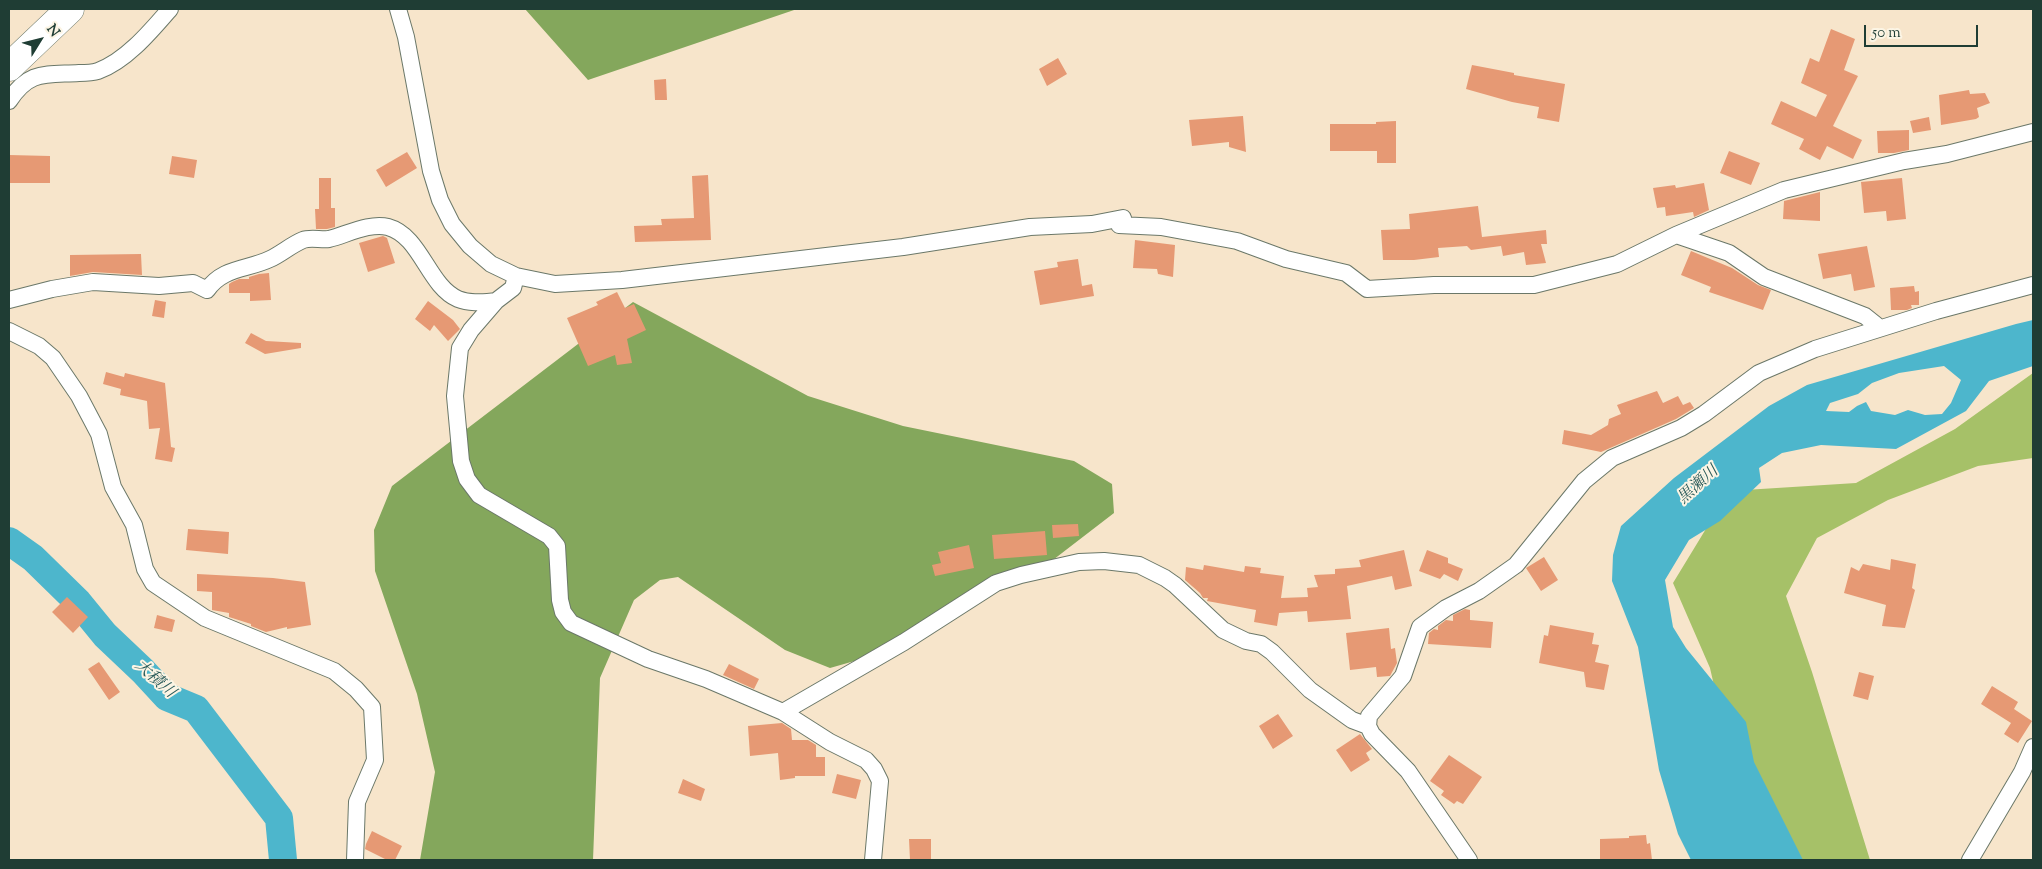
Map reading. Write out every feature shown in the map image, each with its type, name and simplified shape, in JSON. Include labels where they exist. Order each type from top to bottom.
[{"type":"highway","points":[[9,67],[70,9]]},
{"type":"street","points":[[9,101],[27,79],[45,74],[96,72],[113,63],[144,39],[170,9]]},
{"type":"street","points":[[398,9],[406,37],[431,171],[440,200],[452,224],[470,246],[491,264],[516,276],[556,284],[622,280],[903,247],[1030,227],[1092,224],[1123,218],[1119,225],[1161,227],[1237,241],[1286,259],[1346,273],[1367,289],[1434,285],[1534,285],[1617,264],[1676,235],[1784,190],[1904,161],[1947,154],[2033,132]]},
{"type":"street","points":[[9,300],[52,289],[93,282],[159,286],[194,283],[207,290],[214,280],[226,273],[269,260],[304,239],[327,239],[372,227],[388,227],[402,235],[419,252],[441,286],[458,299],[472,302],[496,302]]},
{"type":"street","points":[[1676,235],[1729,253],[1764,277],[1865,316],[1880,328]]},
{"type":"street","points":[[516,276],[513,288],[496,302],[471,330],[460,348],[455,396],[461,461],[467,479],[479,495],[549,536],[557,546],[560,600],[563,612],[571,623],[648,660],[706,679],[783,712],[830,742],[866,760],[874,769],[880,781],[873,860]]},
{"type":"street","points":[[1469,860],[1408,771],[1372,734],[1368,726],[1369,716],[1376,706],[1403,676],[1420,627],[1446,608],[1479,591],[1516,565],[1584,481],[1602,465],[1612,458],[1680,428],[1704,414],[1759,373],[1815,349],[1880,328],[2033,285]]},
{"type":"street","points":[[9,331],[39,346],[53,358],[79,396],[99,434],[113,487],[134,525],[145,569],[153,583],[205,618],[334,672],[356,689],[372,707],[375,760],[357,802],[355,860]]},
{"type":"street","points":[[783,712],[904,642],[996,582],[1079,562],[1104,561],[1139,565],[1164,578],[1175,585],[1223,630],[1246,641],[1261,644],[1310,690],[1352,720],[1368,726]]},
{"type":"street","points":[[1970,860],[2022,772],[2033,747]]},
{"type":"green space","points":[[525,9],[797,9],[588,80]]},
{"type":"green space","points":[[633,302],[808,396],[903,426],[1074,461],[1112,484],[1114,513],[1049,563],[872,656],[830,668],[785,650],[678,577],[660,580],[634,600],[600,678],[593,860],[420,860],[435,772],[417,694],[375,571],[374,530],[392,486]]},
{"type":"green space","points":[[2033,373],[2033,458],[1978,466],[1888,500],[1817,538],[1786,596],[1812,672],[1870,860],[1780,860],[1731,760],[1710,668],[1673,583],[1729,491],[1856,483],[1955,429]]},
{"type":"water","name":"黒瀬川","points":[[2033,320],[2033,366],[1989,381],[1966,411],[1896,449],[1821,445],[1782,453],[1759,468],[1761,482],[1720,521],[1689,540],[1665,580],[1673,627],[1686,648],[1746,722],[1754,762],[1803,860],[1691,860],[1678,834],[1659,770],[1638,647],[1612,581],[1613,555],[1621,526],[1674,478],[1769,406],[1807,385]],"holes":[[[1944,366],[1961,380],[1951,403],[1942,414],[1925,415],[1908,410],[1895,415],[1871,411],[1866,402],[1849,412],[1826,411],[1830,403],[1858,394],[1872,383],[1899,373]]]},
{"type":"building","points":[[1831,29],[1855,39],[1844,70],[1858,76],[1833,126],[1862,140],[1853,159],[1827,146],[1820,160],[1799,149],[1804,139],[1771,124],[1781,101],[1816,117],[1827,95],[1801,83],[1810,58],[1819,62]]},
{"type":"building","points":[[1058,58],[1067,74],[1047,86],[1039,69]]},
{"type":"building","points":[[1472,65],[1565,84],[1559,122],[1537,118],[1539,107],[1512,102],[1466,89]]},
{"type":"building","points":[[666,79],[667,100],[655,100],[654,80]]},
{"type":"building","points":[[1969,90],[1970,94],[1985,93],[1990,103],[1977,108],[1979,117],[1976,119],[1941,125],[1939,95]]},
{"type":"building","points":[[1243,116],[1246,152],[1229,147],[1229,142],[1192,146],[1189,120]]},
{"type":"building","points":[[1929,117],[1931,130],[1913,133],[1910,121]]},
{"type":"building","points":[[1396,121],[1396,163],[1377,163],[1377,151],[1330,151],[1330,124],[1376,124],[1376,122]]},
{"type":"building","points":[[1909,130],[1909,150],[1894,153],[1878,153],[1877,131]]},
{"type":"building","points":[[1729,151],[1760,163],[1751,185],[1720,173]]},
{"type":"building","points":[[407,152],[417,168],[386,187],[376,170]]},
{"type":"building","points":[[9,155],[50,156],[50,183],[9,183]]},
{"type":"building","points":[[172,156],[197,160],[194,178],[169,174]]},
{"type":"building","points":[[708,175],[711,240],[635,242],[634,226],[662,225],[661,219],[694,218],[692,176]]},
{"type":"building","points":[[319,178],[331,178],[331,208],[335,208],[335,227],[327,229],[316,229],[315,209],[319,209]]},
{"type":"building","points":[[1902,178],[1906,219],[1887,221],[1886,211],[1864,213],[1861,182]]},
{"type":"building","points":[[1704,183],[1709,210],[1694,217],[1693,212],[1666,216],[1665,207],[1657,208],[1653,188],[1675,185],[1676,188]]},
{"type":"building","points":[[1820,192],[1820,221],[1783,219],[1784,201]]},
{"type":"building","points":[[1478,206],[1482,237],[1546,230],[1547,244],[1541,244],[1546,263],[1526,265],[1524,252],[1503,256],[1501,246],[1471,250],[1467,246],[1438,248],[1439,257],[1414,260],[1383,260],[1381,230],[1410,229],[1409,214]]},
{"type":"building","points":[[383,236],[387,238],[395,263],[368,272],[359,243]]},
{"type":"building","points":[[1135,240],[1175,245],[1173,277],[1158,274],[1157,269],[1133,268]]},
{"type":"building","points":[[1867,246],[1875,287],[1854,291],[1851,274],[1823,279],[1818,254]]},
{"type":"building","points":[[1691,251],[1732,268],[1758,285],[1771,290],[1763,310],[1709,292],[1711,287],[1681,275]]},
{"type":"building","points":[[141,254],[142,275],[93,272],[70,276],[70,255]]},
{"type":"building","points":[[1078,259],[1082,286],[1092,284],[1094,296],[1040,305],[1034,271],[1058,267],[1057,262]]},
{"type":"building","points":[[269,273],[271,300],[250,301],[250,293],[229,293],[229,284],[232,282]]},
{"type":"building","points":[[1914,286],[1915,292],[1919,291],[1919,305],[1911,305],[1912,308],[1907,310],[1891,310],[1890,288]]},
{"type":"building","points":[[617,292],[625,308],[634,304],[646,330],[627,339],[632,363],[617,365],[615,355],[588,366],[567,318],[598,305],[596,302]]},
{"type":"building","points":[[155,300],[166,302],[164,318],[152,316]]},
{"type":"building","points":[[428,301],[453,320],[460,329],[448,341],[434,325],[430,331],[415,319]]},
{"type":"building","points":[[251,333],[266,341],[301,343],[301,348],[265,354],[245,343]]},
{"type":"building","points":[[106,372],[124,377],[125,373],[165,383],[171,447],[175,448],[172,462],[155,459],[160,428],[149,429],[147,401],[120,395],[121,389],[103,384]]},
{"type":"building","points":[[1657,391],[1663,403],[1678,396],[1683,405],[1690,402],[1694,408],[1676,419],[1601,452],[1562,444],[1564,430],[1591,435],[1608,425],[1609,419],[1621,414],[1617,405]]},
{"type":"building","points":[[1078,524],[1079,536],[1053,538],[1052,525]]},
{"type":"building","points":[[188,529],[229,532],[228,554],[186,550]]},
{"type":"building","points":[[1045,531],[1047,555],[994,559],[992,535]]},
{"type":"building","points":[[969,545],[974,568],[935,576],[932,565],[941,563],[938,552]]},
{"type":"building","points":[[1404,550],[1412,586],[1395,590],[1392,576],[1347,586],[1351,619],[1308,622],[1307,611],[1279,613],[1277,626],[1254,622],[1256,610],[1207,601],[1208,598],[1203,598],[1185,580],[1186,567],[1203,570],[1204,565],[1244,572],[1245,566],[1261,568],[1260,573],[1284,576],[1281,598],[1308,597],[1307,588],[1318,587],[1314,575],[1335,574],[1335,569],[1361,567],[1359,560]]},
{"type":"building","points":[[1427,550],[1448,558],[1448,563],[1463,569],[1458,581],[1444,574],[1440,579],[1419,571]]},
{"type":"building","points":[[1544,557],[1558,580],[1541,591],[1526,568]]},
{"type":"building","points":[[1891,559],[1916,564],[1912,588],[1915,590],[1905,628],[1882,626],[1886,605],[1844,593],[1851,567],[1859,571],[1863,564],[1890,570]]},
{"type":"building","points":[[197,574],[273,578],[305,582],[311,625],[287,629],[287,627],[266,632],[251,626],[251,624],[229,617],[229,613],[212,610],[212,592],[197,591]]},
{"type":"building","points":[[67,597],[88,617],[73,633],[52,612]]},
{"type":"building","points":[[1465,609],[1470,610],[1470,620],[1493,622],[1491,648],[1428,644],[1429,633],[1434,629],[1438,630],[1438,626],[1446,620],[1453,621],[1453,615]]},
{"type":"building","points":[[157,615],[175,620],[172,632],[154,628]]},
{"type":"building","points":[[1550,625],[1594,633],[1592,644],[1599,645],[1595,662],[1609,665],[1604,690],[1586,687],[1584,672],[1539,663],[1544,635],[1548,636]]},
{"type":"building","points":[[1389,628],[1391,649],[1395,648],[1397,663],[1390,676],[1377,677],[1376,667],[1350,670],[1346,633]]},
{"type":"building","points":[[99,662],[120,692],[109,700],[88,669]]},
{"type":"building","points":[[729,664],[759,679],[754,689],[723,675]]},
{"type":"building","points":[[1859,672],[1874,676],[1868,700],[1853,696]]},
{"type":"building","points":[[1992,686],[2018,702],[2014,709],[2032,721],[2018,743],[2004,734],[2011,723],[1981,704]]},
{"type":"building","points":[[1278,714],[1293,736],[1273,749],[1259,726]]},
{"type":"building","points":[[782,723],[791,729],[792,740],[808,740],[816,745],[816,757],[825,757],[825,776],[795,776],[795,778],[780,780],[778,753],[750,756],[748,726]]},
{"type":"building","points":[[1360,734],[1372,749],[1366,753],[1370,760],[1351,772],[1336,750]]},
{"type":"building","points":[[1449,755],[1482,777],[1463,804],[1457,801],[1454,804],[1441,795],[1444,791],[1430,781]]},
{"type":"building","points":[[837,774],[861,780],[856,799],[832,793]]},
{"type":"building","points":[[683,779],[705,789],[701,801],[678,793]]},
{"type":"building","points":[[372,831],[402,846],[395,860],[387,860],[365,849]]},
{"type":"building","points":[[1646,835],[1647,844],[1650,843],[1652,860],[1600,859],[1600,839],[1629,838],[1629,836]]},
{"type":"building","points":[[909,839],[931,839],[931,860],[910,860]]},
{"type":"waterway","name":"大積川","points":[[9,541],[33,558],[78,602],[105,635],[167,697],[196,709],[279,818],[283,860]]}]
